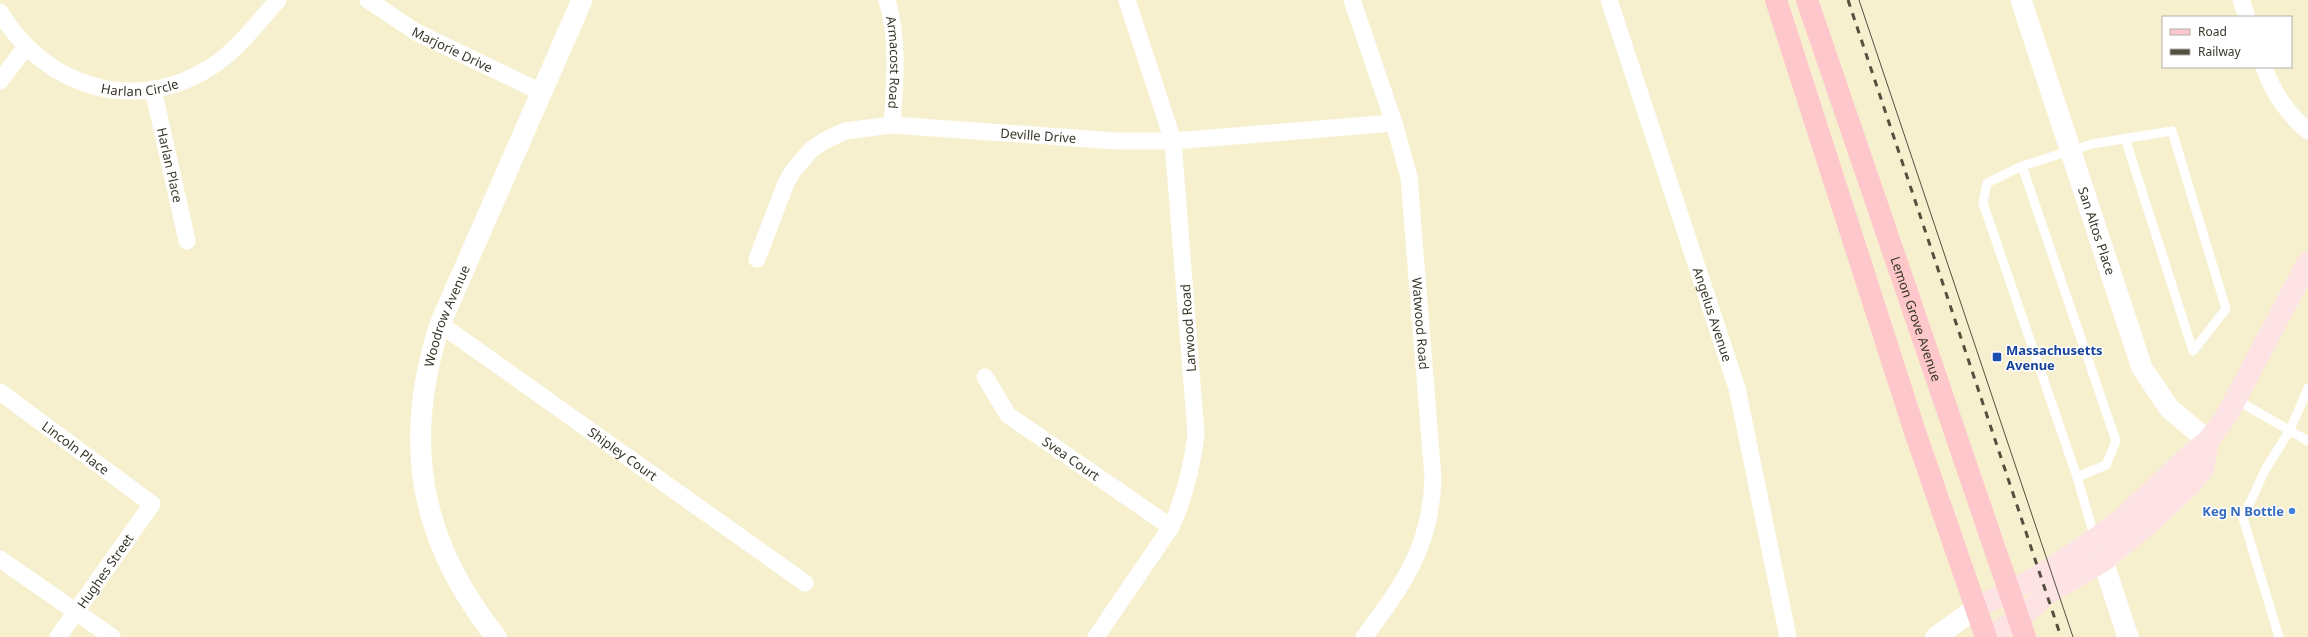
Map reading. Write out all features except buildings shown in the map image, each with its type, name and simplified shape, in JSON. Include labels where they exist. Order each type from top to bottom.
[{"type":"main road","points":[[1776,0],[1915,432],[1986,637],[2023,627],[2047,594],[2103,561],[2190,485],[2203,469],[2208,441]]},
{"type":"main road","name":"Lemon Grove Avenue","points":[[1807,0],[2023,627]]},
{"type":"main road","points":[[1976,608],[2010,589],[2041,575],[2095,539],[2123,518],[2189,456],[2208,441],[2235,399],[2308,262]]},
{"type":"street","name":"Harlan Circle","points":[[0,12],[11,31],[25,48],[53,69],[84,84],[118,90],[153,89],[185,81],[215,64],[241,42],[278,0]]},
{"type":"street","name":"Marjorie Drive","points":[[368,0],[416,32],[541,92]]},
{"type":"street","name":"Woodrow Avenue","points":[[496,637],[464,593],[450,568],[433,523],[425,489],[421,456],[421,405],[425,378],[440,324],[582,0]]},
{"type":"street","name":"Armacost Road","points":[[887,0],[892,19],[894,42],[892,125]]},
{"type":"street","name":"Larwood Road","points":[[1096,637],[1171,527],[1180,507],[1192,466],[1196,434],[1173,141],[1127,0]]},
{"type":"street","name":"Watwood Road","points":[[1352,0],[1394,124],[1409,177],[1433,478],[1429,520],[1415,560],[1364,637]]},
{"type":"street","name":"Angelus Avenue","points":[[1609,0],[1737,388],[1788,637]]},
{"type":"street","name":"San Altos Place","points":[[2021,0],[2072,151],[2142,368],[2169,408],[2208,441]]},
{"type":"street","points":[[2241,0],[2247,16]]},
{"type":"street","points":[[0,81],[25,48]]},
{"type":"street","points":[[2264,68],[2281,102],[2308,131]]},
{"type":"street","name":"Harlan Place","points":[[153,89],[187,241]]},
{"type":"street","name":"Deville Drive","points":[[757,259],[786,183],[793,171],[806,155],[824,141],[845,131],[892,125],[1117,141],[1173,141],[1394,124]]},
{"type":"street","name":"Shipley Court","points":[[440,324],[805,583]]},
{"type":"street","name":"Svea Court","points":[[985,377],[1008,416],[1171,527]]},
{"type":"street","name":"Lincoln Place","points":[[0,392],[152,504]]},
{"type":"street","name":"Hughes Street","points":[[58,637],[152,504]]},
{"type":"street","points":[[0,559],[112,637]]},
{"type":"street","points":[[2103,561],[2128,637]]},
{"type":"street","points":[[1936,637],[1976,608]]},
{"type":"lane","points":[[2095,539],[2077,477],[1984,203],[1987,183],[2022,166],[2092,144],[2125,138],[2172,131],[2226,309],[2194,351],[2125,138]]},
{"type":"lane","points":[[2022,166],[2116,442],[2106,465],[2077,477]]},
{"type":"lane","points":[[2279,637],[2244,518],[2265,470],[2290,430],[2308,388]]},
{"type":"lane","points":[[2235,399],[2308,441]]},
{"type":"tram line","points":[[1859,0],[2073,637]]},
{"type":"railway","points":[[1848,0],[2061,637]]},
{"type":"place","name":"Massachusetts Avenue","points":[[1997,357]]},
{"type":"place","name":"Keg N Bottle","points":[[2292,511]]}]
